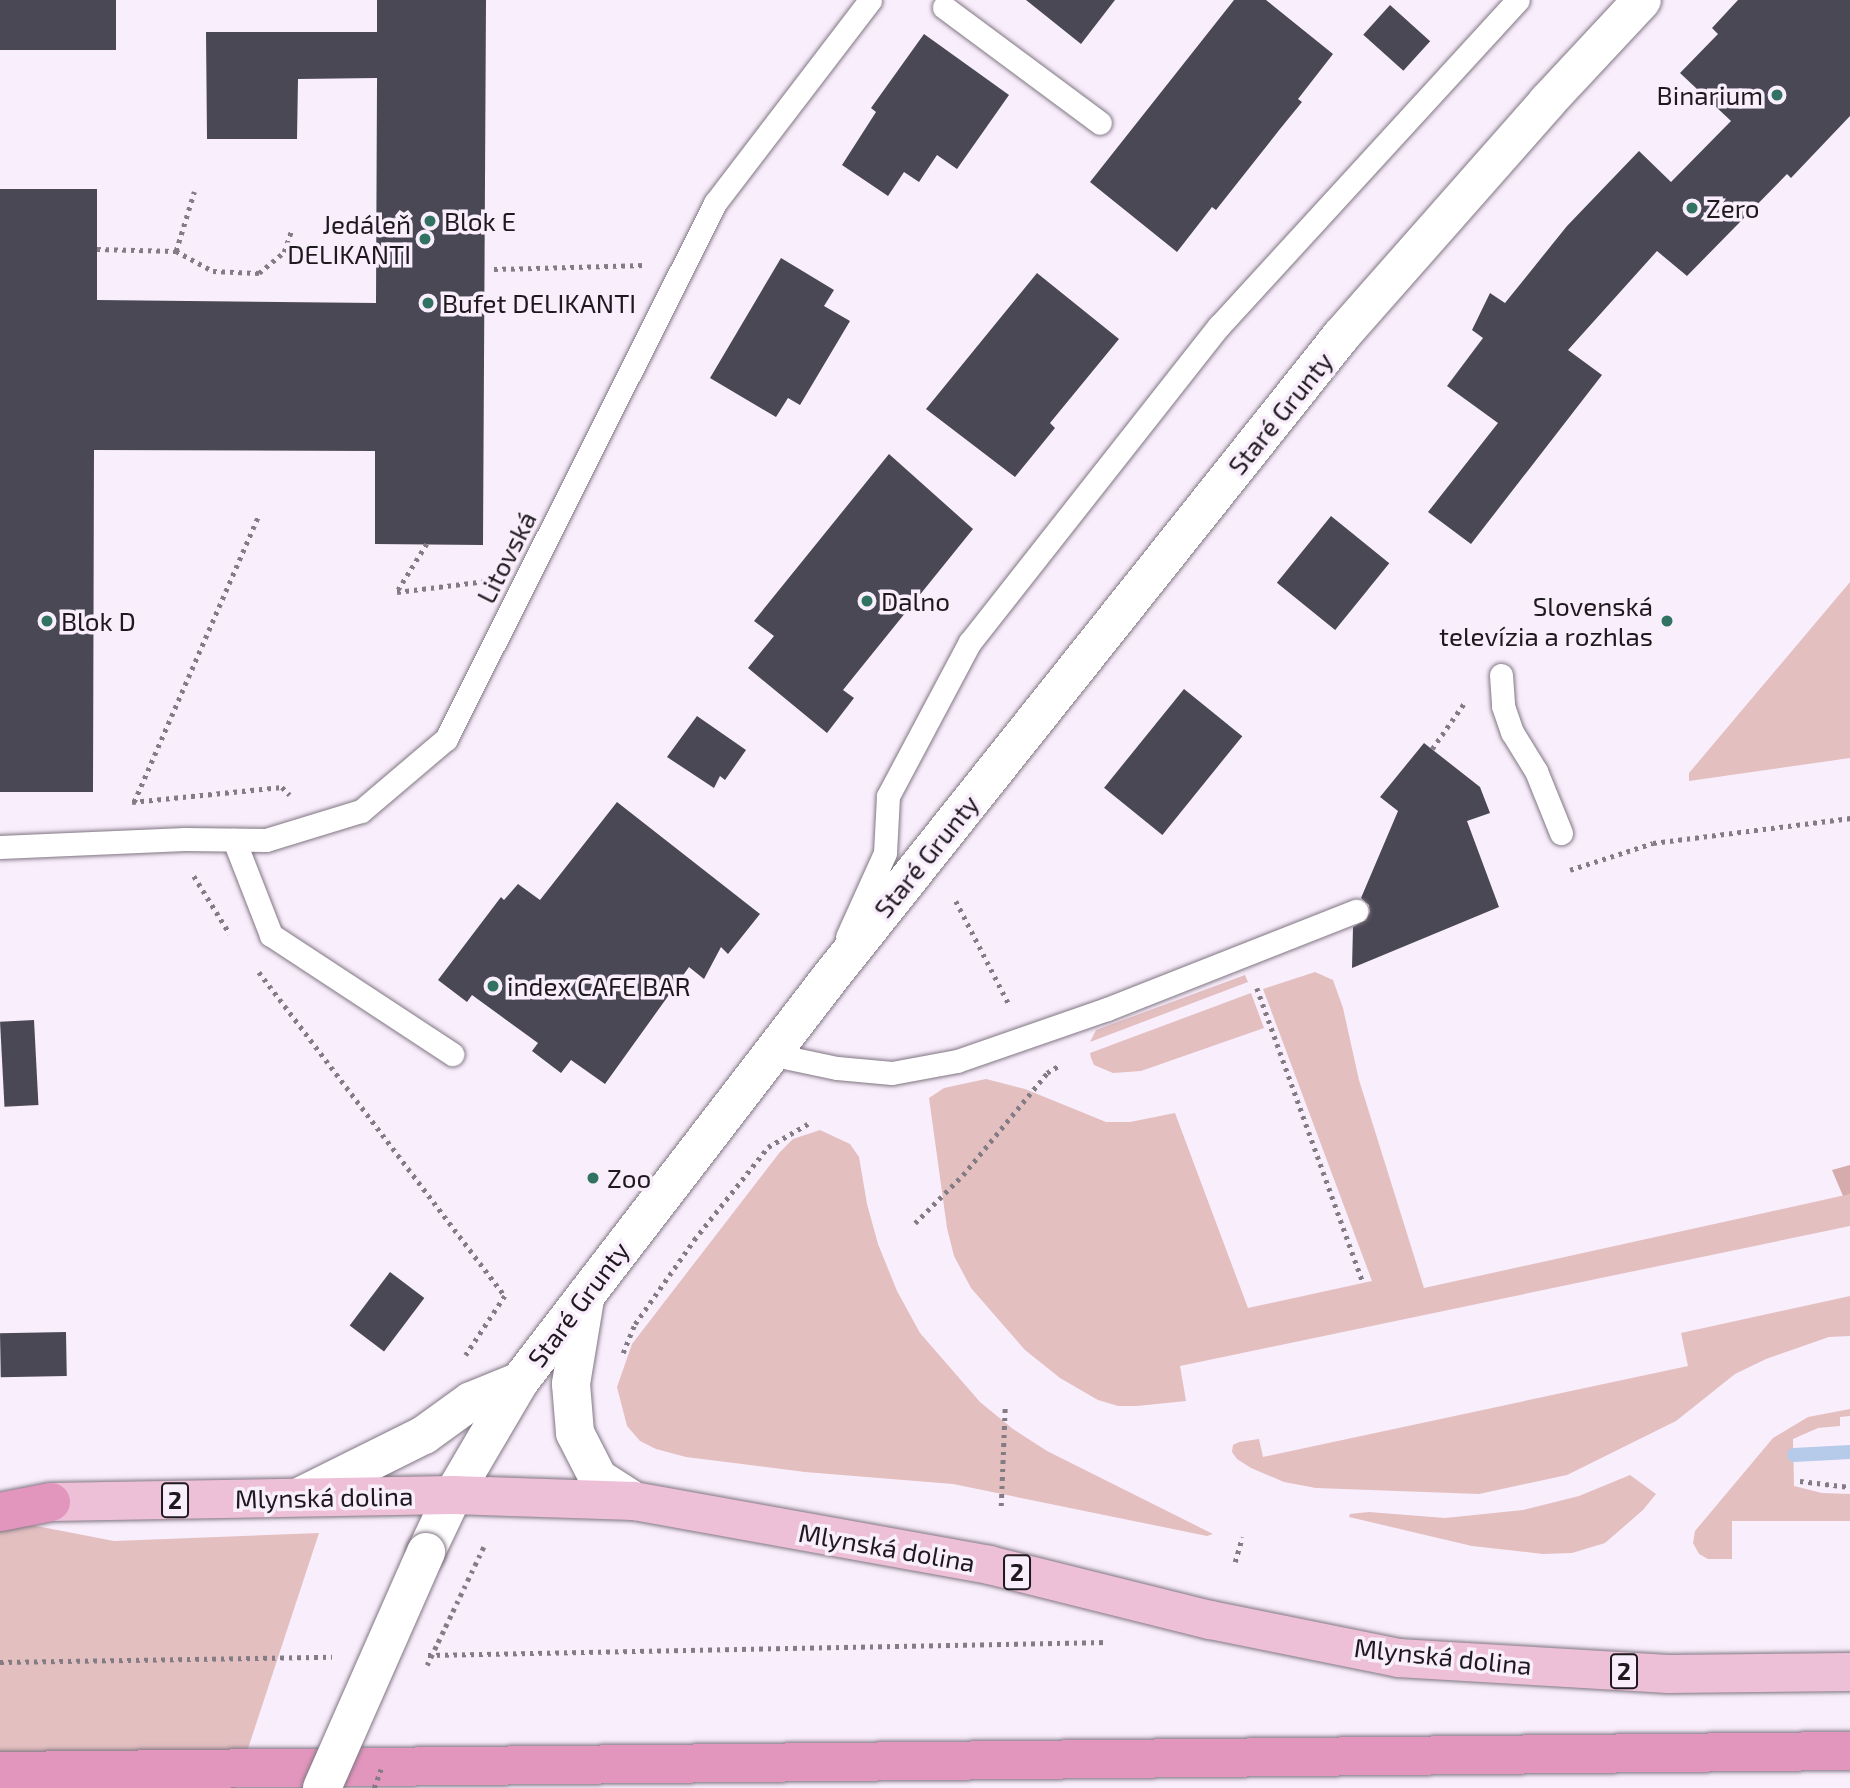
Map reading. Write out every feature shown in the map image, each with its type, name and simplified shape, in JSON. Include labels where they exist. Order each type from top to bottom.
[{"type":"highway","points":[[0,1512],[51,1502]]},
{"type":"highway","points":[[0,1771],[1850,1751]]},
{"type":"main road","name":"Mlynská dolina","points":[[51,1502],[453,1495],[634,1501],[989,1565],[1210,1620],[1398,1658],[1669,1674],[1850,1672]]},
{"type":"street","name":"Staré Grunty","points":[[322,1788],[453,1495],[520,1381],[829,979],[1341,336],[1538,112],[1642,0]]},
{"type":"street","points":[[587,1291],[570,1384],[575,1433],[598,1478],[634,1501]]},
{"type":"street","points":[[299,1497],[424,1435],[471,1401],[520,1381]]},
{"type":"street","name":"Mlynská dolina","points":[[0,1501],[51,1502]]},
{"type":"lane","name":"Litovská","points":[[0,847],[266,840],[361,811],[446,739],[715,203],[870,0]]},
{"type":"lane","points":[[829,979],[885,853],[888,796],[970,642],[1219,326],[1518,0]]},
{"type":"lane","points":[[944,7],[1100,123]]},
{"type":"lane","points":[[1501,675],[1503,706],[1512,732],[1536,771],[1561,833]]},
{"type":"lane","points":[[234,840],[271,935],[452,1054]]},
{"type":"lane","points":[[771,1054],[837,1068],[892,1073],[957,1060],[1107,1009],[1356,911]]},
{"type":"path","points":[[176,251],[194,192]]},
{"type":"path","points":[[97,250],[176,251],[213,271],[259,273],[284,251],[290,232]]},
{"type":"path","points":[[494,268],[684,264]]},
{"type":"path","points":[[134,802],[259,515]]},
{"type":"path","points":[[428,544],[397,592],[527,576]]},
{"type":"path","points":[[1432,749],[1479,685],[1501,675]]},
{"type":"path","points":[[1570,870],[1653,843],[1850,818]]},
{"type":"path","points":[[192,871],[233,937]]},
{"type":"path","points":[[956,901],[1009,1004]]},
{"type":"path","points":[[257,970],[505,1296],[463,1360]]},
{"type":"path","points":[[1256,985],[1362,1280]]},
{"type":"path","points":[[915,1223],[963,1175],[1046,1073]]},
{"type":"path","points":[[621,1356],[642,1314],[694,1240],[768,1147],[811,1122]]},
{"type":"path","points":[[1001,1506],[1005,1408]]},
{"type":"path","points":[[1800,1481],[1850,1487]]},
{"type":"path","points":[[1235,1562],[1242,1537]]},
{"type":"path","points":[[422,1676],[485,1544]]},
{"type":"path","points":[[425,1655],[1114,1642]]},
{"type":"path","points":[[0,1662],[341,1656]]},
{"type":"path","points":[[374,1788],[384,1763]]},
{"type":"shaded area","points":[[1850,582],[1850,758],[1689,781],[1689,773]]},
{"type":"shaded area","points":[[1315,972],[1333,980],[1343,1008],[1359,1080],[1424,1288],[1850,1194],[1850,1226],[1180,1366],[1186,1401],[1118,1406],[1098,1400],[1060,1378],[1025,1350],[971,1288],[954,1256],[947,1228],[929,1098],[944,1088],[986,1079],[1025,1089],[1106,1122],[1130,1122],[1175,1113],[1248,1308],[1372,1281],[1263,989]]},
{"type":"shaded area","points":[[1245,975],[1248,982],[1090,1042],[1096,1030]]},
{"type":"shaded area","points":[[1251,993],[1264,1028],[1141,1071],[1113,1073],[1094,1065],[1090,1053]]},
{"type":"shaded area","points":[[820,1130],[850,1144],[859,1157],[867,1204],[878,1244],[897,1291],[920,1333],[980,1402],[1013,1429],[1047,1451],[1213,1534],[1207,1536],[953,1484],[805,1472],[686,1457],[656,1449],[640,1441],[627,1426],[617,1387],[632,1344],[780,1152],[793,1139]]},
{"type":"shaded area","points":[[1850,1165],[1850,1194],[1843,1196],[1832,1170]]},
{"type":"shaded area","points":[[1850,1296],[1850,1336],[1829,1337],[1766,1359],[1735,1374],[1676,1421],[1567,1475],[1479,1494],[1316,1488],[1284,1482],[1251,1468],[1237,1459],[1232,1452],[1233,1445],[1239,1442],[1259,1439],[1263,1457],[1688,1366],[1681,1333]]},
{"type":"shaded area","points":[[1850,1409],[1850,1416],[1840,1417],[1840,1426],[1818,1428],[1793,1439],[1794,1486],[1822,1493],[1850,1494],[1850,1521],[1732,1521],[1732,1559],[1708,1559],[1699,1554],[1693,1543],[1695,1531],[1773,1438],[1808,1417]]},
{"type":"shaded area","points":[[1630,1475],[1656,1494],[1643,1510],[1605,1543],[1572,1553],[1543,1554],[1472,1546],[1349,1517],[1350,1514],[1369,1512],[1445,1518],[1523,1510],[1579,1496]]},
{"type":"shaded area","points":[[0,1519],[114,1541],[319,1533],[235,1788],[0,1788]]},
{"type":"building","points":[[0,0],[116,0],[116,50],[0,50]]},
{"type":"building","points":[[377,0],[486,0],[483,545],[375,544],[375,451],[94,450],[93,792],[0,792],[0,189],[97,189],[97,300],[376,303],[377,78],[298,79],[297,139],[207,139],[206,32],[377,32]]},
{"type":"building","points":[[1026,0],[1115,0],[1081,44]]},
{"type":"building","points":[[1234,0],[1266,0],[1333,54],[1298,99],[1302,102],[1216,210],[1212,207],[1177,252],[1090,182]]},
{"type":"building","points":[[1738,0],[1850,0],[1850,116],[1791,178],[1787,174],[1687,276],[1657,251],[1568,350],[1602,375],[1471,544],[1428,512],[1498,423],[1447,386],[1483,338],[1472,330],[1490,293],[1505,303],[1567,226],[1639,151],[1671,182],[1731,121],[1680,73],[1718,34],[1712,28]]},
{"type":"building","points":[[1390,5],[1430,41],[1403,71],[1363,35]]},
{"type":"building","points":[[924,34],[1009,95],[957,169],[937,155],[919,182],[904,172],[888,196],[842,165],[876,112],[871,108]]},
{"type":"building","points":[[781,258],[834,290],[824,306],[850,321],[800,405],[788,398],[776,417],[710,378]]},
{"type":"building","points":[[1037,273],[1119,339],[1050,423],[1055,428],[1015,477],[926,409]]},
{"type":"building","points":[[889,454],[973,529],[843,690],[854,698],[827,733],[748,668],[774,636],[754,621]]},
{"type":"building","points":[[1331,516],[1389,563],[1335,630],[1277,583]]},
{"type":"building","points":[[1184,689],[1242,736],[1162,835],[1104,788]]},
{"type":"building","points":[[697,716],[746,750],[725,780],[720,776],[714,788],[667,757]]},
{"type":"building","points":[[1424,743],[1480,787],[1490,813],[1467,821],[1499,907],[1352,968],[1353,927],[1366,920],[1370,912],[1369,905],[1361,898],[1398,811],[1380,797]]},
{"type":"building","points":[[617,802],[760,914],[728,954],[721,947],[704,979],[689,967],[605,1084],[571,1060],[561,1073],[532,1051],[538,1043],[472,995],[467,1002],[438,980],[501,897],[504,900],[518,884],[540,900]]},
{"type":"building","points":[[34,1020],[38,1105],[4,1107],[0,1022]]},
{"type":"building","points":[[390,1272],[424,1298],[384,1351],[350,1326]]},
{"type":"building","points":[[66,1332],[67,1376],[1,1377],[0,1333]]},
{"type":"waterway","points":[[1794,1455],[1850,1452]]},
{"type":"place","name":"Binarium","points":[[1777,95]]},
{"type":"place","name":"Zero","points":[[1692,208]]},
{"type":"place","name":"Blok E","points":[[430,221]]},
{"type":"place","name":"Jedáleň DELIKANTI","points":[[425,239]]},
{"type":"place","name":"Bufet DELIKANTI","points":[[428,303]]},
{"type":"place","name":"Dalno","points":[[867,601]]},
{"type":"place","name":"Blok D","points":[[47,621]]},
{"type":"place","name":"Slovenská televízia a rozhlas","points":[[1667,621]]},
{"type":"place","name":"index CAFE BAR","points":[[493,986]]},
{"type":"place","name":"Zoo","points":[[593,1178]]}]
